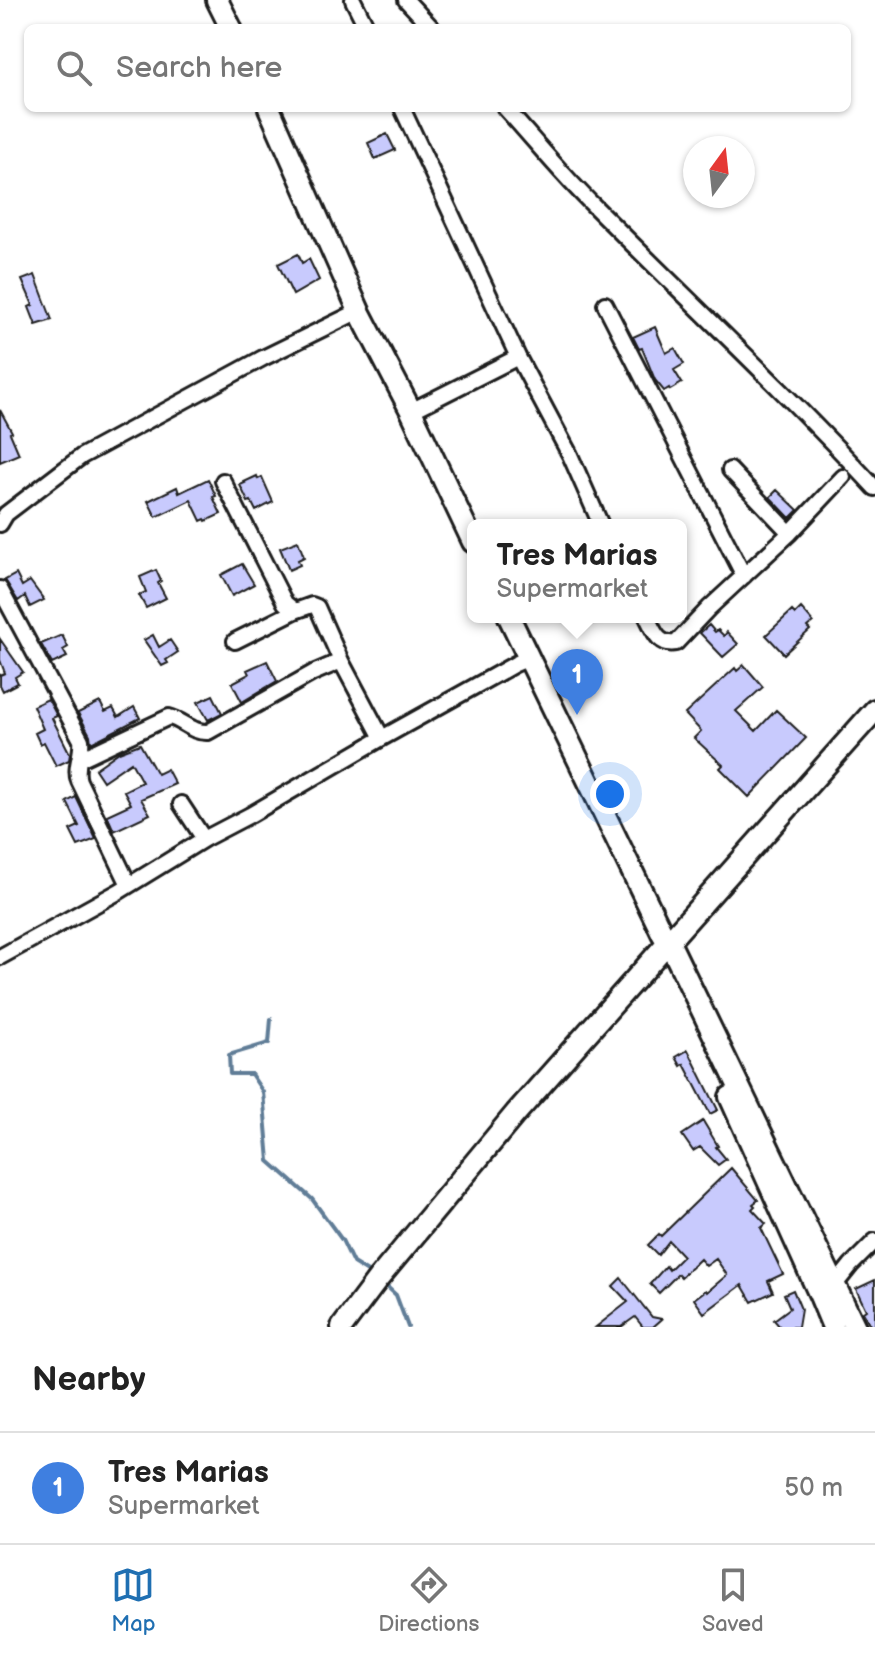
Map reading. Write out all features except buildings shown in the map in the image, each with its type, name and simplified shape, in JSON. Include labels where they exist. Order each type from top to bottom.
[{"type":"street","points":[[217,0],[229,24]]},
{"type":"street","points":[[353,0],[365,24]]},
{"type":"street","points":[[406,0],[428,24]]},
{"type":"street","points":[[271,112],[359,311],[467,529]]},
{"type":"street","points":[[404,112],[518,357],[570,455],[598,519]]},
{"type":"street","points":[[509,112],[593,205],[739,346],[875,488]]},
{"type":"street","points":[[605,304],[744,576]]},
{"type":"street","points":[[2,517],[82,456],[263,358],[359,311]]},
{"type":"street","points":[[411,411],[518,357]]},
{"type":"street","points":[[730,470],[790,533]]},
{"type":"street","points":[[650,623],[659,640],[676,643],[843,477]]},
{"type":"street","points":[[223,481],[285,603],[295,611]]},
{"type":"street","points":[[0,589],[81,740],[82,752],[77,769],[79,781],[129,885]]},
{"type":"street","points":[[235,641],[295,611],[312,605],[317,607],[341,661],[382,738]]},
{"type":"street","points":[[512,623],[768,1164],[821,1298],[846,1325]]},
{"type":"street","points":[[0,957],[382,738],[529,658]]},
{"type":"street","points":[[80,759],[169,717],[192,730],[208,732],[313,673],[341,661]]},
{"type":"street","points":[[342,1327],[516,1113],[665,942],[875,710]]},
{"type":"street","points":[[181,804],[204,839]]},
{"type":"street","points":[[768,1164],[824,1261],[835,1285],[846,1325]]},
{"type":"street","points":[[835,1285],[875,1241]]},
{"type":"street","points":[[824,1261],[851,1265]]},
{"type":"waterway","points":[[271,1019],[269,1043],[229,1055],[230,1074],[251,1074],[263,1092],[269,1161],[312,1199],[342,1240],[353,1263],[374,1276]]},
{"type":"waterway","points":[[384,1284],[396,1295],[408,1327]]},
{"type":"place","name":"Tres Marias","points":[[577,715]]}]
